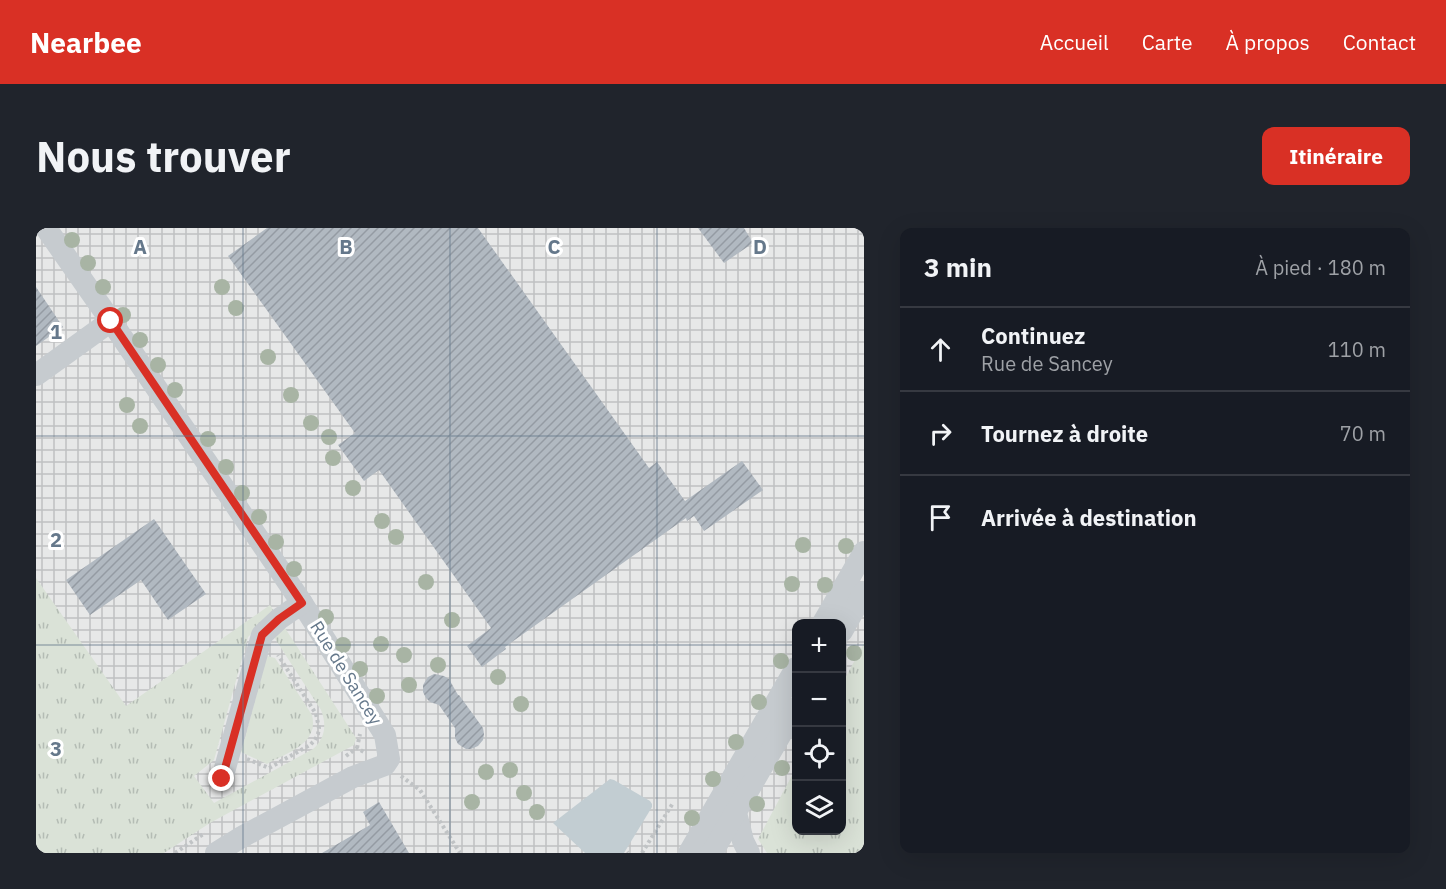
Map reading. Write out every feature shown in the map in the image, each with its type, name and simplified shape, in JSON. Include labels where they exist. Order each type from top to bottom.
[{"type":"street","name":"Rue de Sancey","points":[[46,228],[302,603],[385,735],[389,759],[385,765],[353,777],[216,853]]},
{"type":"street","points":[[36,375],[111,321]]},
{"type":"street","points":[[826,619],[864,552]]},
{"type":"street","points":[[846,624],[864,592]]},
{"type":"street","points":[[222,779],[262,635],[279,619],[302,603]]},
{"type":"street","points":[[689,853],[793,673]]},
{"type":"street","points":[[712,853],[792,715]]},
{"type":"street","points":[[736,813],[743,841],[749,853]]},
{"type":"path","points":[[238,756],[269,768],[310,745],[318,734],[316,714],[279,655],[268,652]]},
{"type":"path","points":[[642,853],[673,802]]},
{"type":"shaded area","points":[[36,228],[864,228],[864,853],[36,853]]},
{"type":"shaded area","points":[[610,779],[650,801],[652,807],[624,853],[585,853],[553,823]]},
{"type":"green space","points":[[36,578],[126,706],[270,605],[274,611],[248,637],[214,760],[194,776],[214,803],[313,749],[322,736],[324,721],[321,710],[274,637],[285,628],[356,738],[354,745],[210,823],[164,853],[36,853]]},
{"type":"green space","points":[[864,643],[864,853],[767,853],[758,839],[792,775],[792,835],[846,835],[846,677]]},
{"type":"green space","points":[[267,656],[275,658],[312,715],[313,725],[311,733],[300,746],[267,764],[241,752]]},
{"type":"building","points":[[267,228],[478,228],[649,468],[657,462],[685,501],[742,461],[763,490],[704,531],[694,516],[687,521],[686,518],[505,647],[506,649],[482,667],[467,646],[491,628],[379,470],[364,481],[338,445],[355,433],[228,256]]},
{"type":"building","points":[[698,228],[744,228],[753,243],[724,263]]},
{"type":"building","points":[[36,287],[63,327],[36,346]]},
{"type":"building","points":[[154,519],[206,594],[168,620],[141,580],[90,615],[66,580]]},
{"type":"building","points":[[434,674],[449,679],[483,728],[483,740],[478,746],[466,749],[458,744],[455,738],[455,728],[439,705],[426,698],[423,685],[428,677]]},
{"type":"building","points":[[379,802],[409,853],[322,853],[370,825],[363,812]]},
{"type":"route","points":[[111,321],[302,603],[279,619],[262,635],[222,779]]}]
